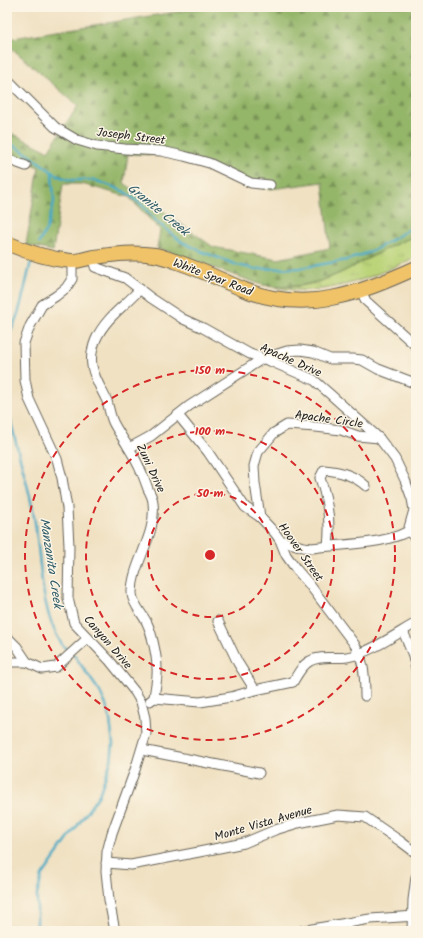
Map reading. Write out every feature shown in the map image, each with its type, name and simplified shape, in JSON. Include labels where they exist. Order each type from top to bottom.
[{"type":"main road","name":"White Spar Road","points":[[7,243],[22,250],[48,258],[72,262],[126,252],[156,255],[185,265],[245,290],[268,298],[287,301],[309,301],[344,296],[386,282],[416,268]]},
{"type":"street","name":"Joseph Street","points":[[7,79],[55,127],[77,140],[97,146],[125,150],[161,152],[184,156],[209,163],[251,183],[270,186]]},
{"type":"street","points":[[7,159],[26,166]]},
{"type":"street","name":"Apache Drive","points":[[93,257],[95,267],[125,278],[151,298],[183,319],[262,359],[314,380],[379,438],[395,459],[405,480],[412,499],[414,510],[408,532]]},
{"type":"street","name":"Canyon Drive","points":[[72,262],[72,279],[66,288],[42,305],[30,326],[24,344],[25,380],[29,399],[57,459],[62,478],[67,508],[69,546],[68,598],[74,623],[110,661],[135,692],[142,706],[146,734],[142,750],[112,833],[107,852],[106,863],[109,900],[115,931]]},
{"type":"street","name":"Zuni Drive","points":[[140,289],[117,310],[102,330],[96,339],[91,358],[95,379],[107,402],[112,420],[129,448],[144,478],[153,503],[152,524],[136,573],[132,595],[148,625],[158,668],[154,698]]},
{"type":"street","points":[[361,291],[366,301],[416,346]]},
{"type":"street","points":[[129,448],[151,436],[195,402],[262,359],[287,351],[300,350],[313,352],[330,359],[362,360],[378,369],[412,382]]},
{"type":"street","name":"Hoover Street","points":[[178,415],[208,452],[246,507],[260,517],[280,540],[286,555],[355,645],[365,673],[365,696]]},
{"type":"street","name":"Apache Circle","points":[[260,517],[254,466],[258,452],[274,433],[287,425],[341,430],[358,436],[379,438]]},
{"type":"street","points":[[328,546],[330,534],[329,511],[320,478],[324,470],[336,471],[358,479],[366,486]]},
{"type":"street","points":[[280,540],[303,547],[312,548],[366,543],[402,535],[416,525]]},
{"type":"street","points":[[408,532],[416,538]]},
{"type":"street","points":[[218,621],[238,662],[255,690]]},
{"type":"street","points":[[142,706],[154,698],[200,702],[231,697],[293,682],[300,670],[310,660],[347,657],[359,653],[384,642],[416,623]]},
{"type":"street","points":[[403,630],[412,653],[416,669]]},
{"type":"street","points":[[7,637],[27,662]]},
{"type":"street","points":[[7,662],[27,662],[42,668],[56,667],[88,638]]},
{"type":"street","points":[[142,750],[259,773]]},
{"type":"street","name":"Monte Vista Avenue","points":[[106,863],[131,865],[244,843],[275,830],[298,823],[338,815],[365,817],[400,840],[416,854]]},
{"type":"street","points":[[412,931],[414,916],[412,900],[416,876]]},
{"type":"street","points":[[301,931],[370,919],[414,916]]},
{"type":"green space","points":[[207,7],[416,7],[416,236],[392,246],[323,280],[296,286],[282,287],[262,285],[157,248],[160,230],[129,197],[82,184],[63,184],[53,251],[26,245],[39,167],[7,156],[7,131],[48,151],[78,106],[7,44],[7,39]],"holes":[[[128,154],[161,155],[208,165],[271,189],[323,182],[330,248],[278,259],[213,247],[124,183]]]},
{"type":"green space","points":[[416,236],[416,257],[358,281],[312,290],[289,290],[268,286],[293,287],[325,279],[341,273],[385,249]]},
{"type":"waterway","name":"Granite Creek","points":[[7,143],[29,155],[58,176],[71,180],[94,180],[125,192],[141,204],[156,221],[182,242],[237,265],[255,269],[300,268],[347,260],[373,251],[416,225]]},
{"type":"waterway","name":"Manzanita Creek","points":[[39,243],[47,228],[54,202],[52,173]]},
{"type":"waterway","name":"Manzanita Creek","points":[[7,338],[19,311],[31,262]]},
{"type":"waterway","name":"Manzanita Creek","points":[[7,403],[12,429],[32,506],[41,576],[48,611],[53,628],[61,643],[70,652]]},
{"type":"waterway","name":"Manzanita Creek","points":[[37,931],[37,895],[42,876],[99,795],[111,761],[113,744],[110,720],[106,705],[100,692],[74,655]]}]
